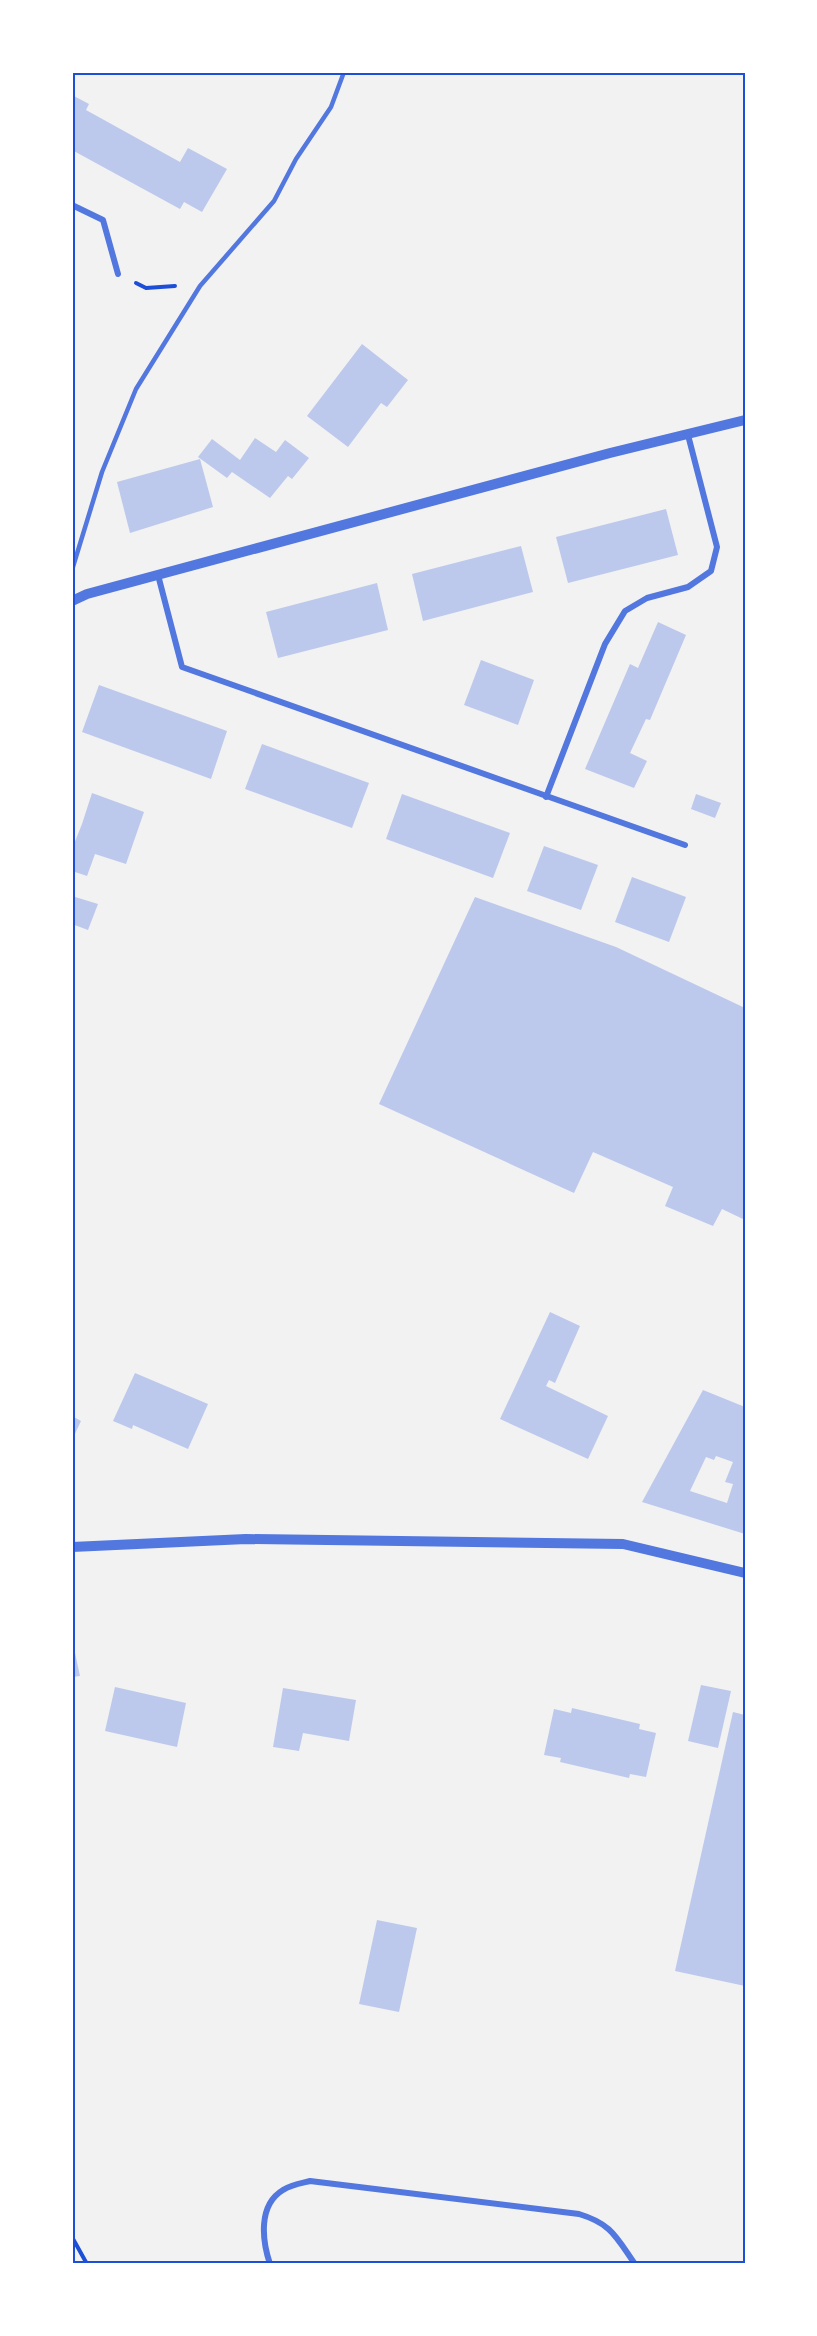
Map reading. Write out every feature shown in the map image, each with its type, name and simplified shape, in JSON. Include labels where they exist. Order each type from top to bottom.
[{"type":"street","points":[[72,205],[103,220],[118,274]]},
{"type":"street","points":[[72,601],[87,594],[610,453],[745,420]]},
{"type":"street","points":[[546,798],[604,644],[625,611],[647,598],[688,587],[711,571],[717,547],[688,435]]},
{"type":"street","points":[[158,575],[182,667],[546,798],[686,845]]},
{"type":"street","points":[[72,1547],[246,1539],[623,1544],[745,1573]]},
{"type":"street","points":[[270,2264],[264,2248],[263,2226],[270,2202],[283,2189],[310,2181],[579,2214],[600,2220],[616,2237],[635,2264]]},
{"type":"lane","points":[[72,570],[102,472],[136,388],[200,286],[274,201],[296,159],[331,107],[344,72]]},
{"type":"path","points":[[118,274],[146,288],[200,286]]},
{"type":"path","points":[[72,2237],[87,2264]]},
{"type":"building","points":[[72,95],[89,104],[86,110],[180,162],[188,148],[227,169],[202,212],[184,202],[180,209],[72,150]]},
{"type":"building","points":[[362,344],[408,380],[387,407],[381,403],[348,447],[307,416]]},
{"type":"building","points":[[255,438],[276,452],[285,440],[309,458],[292,479],[288,476],[270,498],[232,472],[227,478],[198,457],[212,439],[240,460]]},
{"type":"building","points":[[200,459],[213,507],[130,533],[117,482]]},
{"type":"building","points":[[666,509],[678,555],[568,583],[556,537]]},
{"type":"building","points":[[521,546],[533,592],[423,621],[412,574]]},
{"type":"building","points":[[377,583],[388,630],[278,658],[266,612]]},
{"type":"building","points":[[658,622],[686,635],[650,720],[646,719],[630,753],[647,761],[634,788],[585,769],[630,664],[638,668]]},
{"type":"building","points":[[481,660],[534,680],[518,725],[464,705]]},
{"type":"building","points":[[99,685],[227,731],[211,779],[82,732]]},
{"type":"building","points":[[262,744],[369,783],[352,828],[245,789]]},
{"type":"building","points":[[92,793],[144,812],[126,864],[95,854],[87,876],[72,871],[72,843],[74,844]]},
{"type":"building","points":[[402,794],[510,833],[493,878],[386,839]]},
{"type":"building","points":[[696,794],[721,803],[715,818],[691,809]]},
{"type":"building","points":[[544,846],[598,865],[581,910],[527,891]]},
{"type":"building","points":[[632,877],[686,897],[669,942],[615,922]]},
{"type":"building","points":[[72,896],[98,904],[88,930],[72,924]]},
{"type":"building","points":[[475,897],[616,947],[745,1008],[745,1220],[722,1209],[713,1226],[665,1206],[673,1187],[593,1152],[574,1193],[379,1104]]},
{"type":"building","points":[[550,1312],[580,1326],[555,1383],[549,1380],[546,1386],[608,1416],[588,1459],[500,1419]]},
{"type":"building","points":[[135,1373],[208,1404],[188,1449],[133,1425],[132,1429],[113,1421]]},
{"type":"building","points":[[703,1390],[745,1407],[745,1534],[642,1502]],"holes":[[[716,1456],[733,1462],[725,1482],[733,1484],[727,1503],[690,1491],[706,1457],[714,1460]]]},
{"type":"building","points":[[72,1416],[81,1421],[72,1440]]},
{"type":"building","points":[[72,1639],[80,1676],[72,1677]]},
{"type":"building","points":[[701,1685],[731,1691],[718,1748],[688,1741]]},
{"type":"building","points":[[115,1687],[186,1703],[177,1747],[105,1731]]},
{"type":"building","points":[[283,1688],[356,1700],[349,1741],[303,1733],[299,1751],[273,1747]]},
{"type":"building","points":[[572,1708],[640,1724],[639,1729],[656,1733],[646,1777],[630,1774],[629,1778],[560,1762],[561,1758],[544,1755],[554,1709],[571,1713]]},
{"type":"building","points":[[733,1712],[745,1715],[745,1986],[675,1971]]},
{"type":"building","points":[[377,1920],[417,1928],[399,2012],[359,2004]]}]
